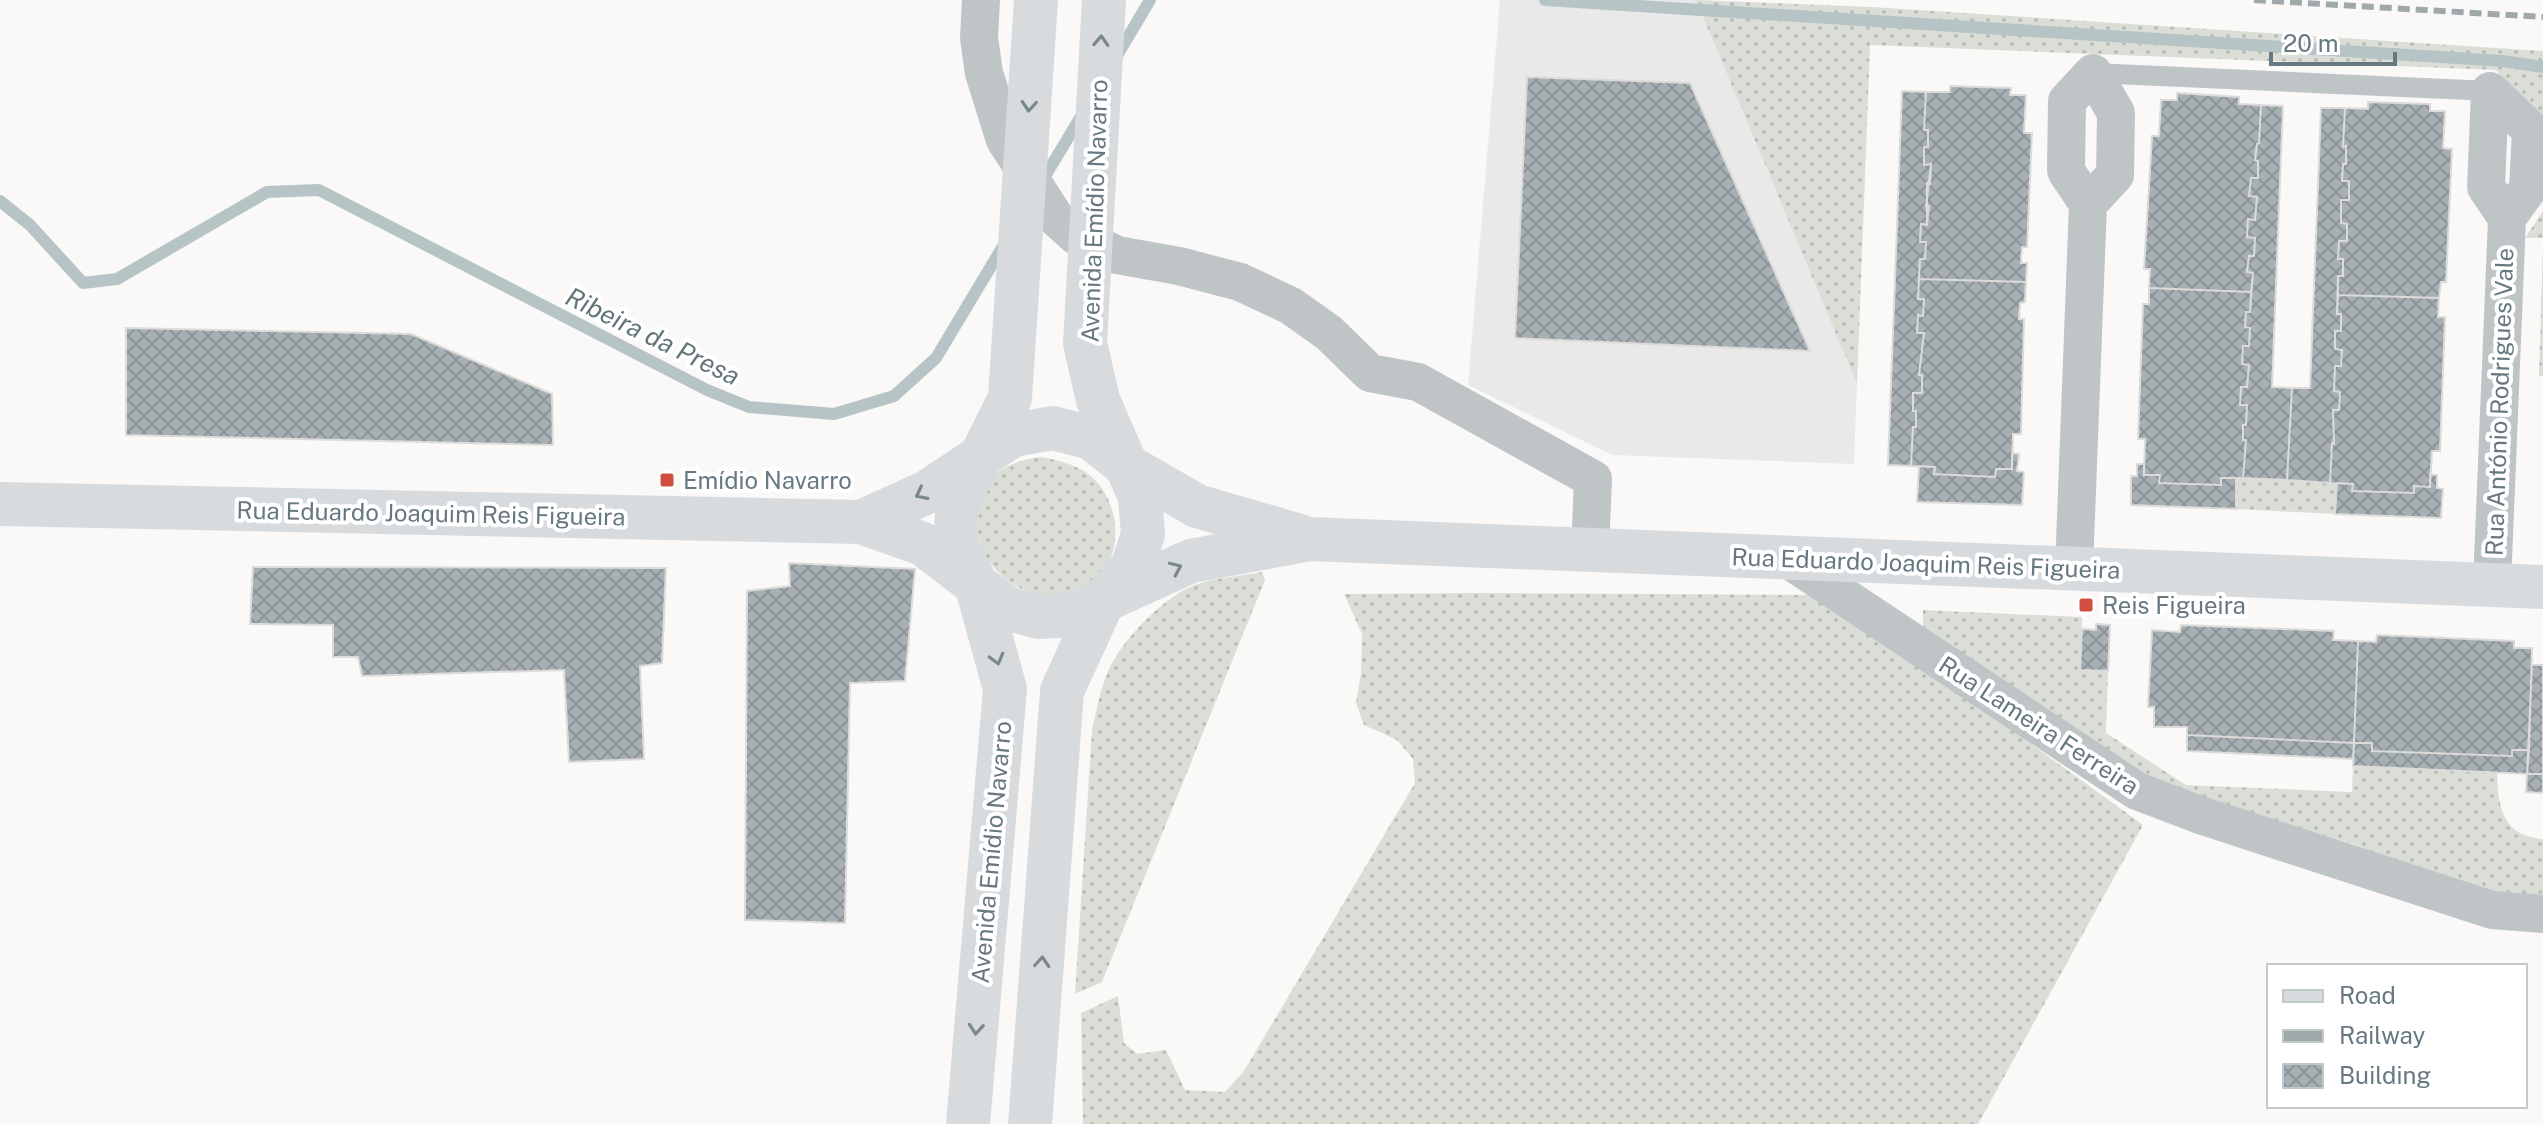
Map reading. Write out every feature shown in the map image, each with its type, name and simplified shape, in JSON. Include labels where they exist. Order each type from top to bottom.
[{"type":"street","points":[[981,0],[979,38],[984,73],[1005,140],[1055,217],[1075,235],[1117,255],[1179,266],[1240,282],[1291,306],[1329,333],[1370,373],[1418,382],[1593,479],[1590,551]]},
{"type":"street","points":[[1036,0],[1010,398],[957,504],[956,546],[976,584],[1007,608],[1039,617],[1072,615],[1104,599]]},
{"type":"street","name":"Avenida Emídio Navarro","points":[[1104,0],[1085,343],[1098,400],[1124,464]]},
{"type":"street","points":[[2074,569],[2088,204],[2066,171],[2067,101],[2093,73]]},
{"type":"street","name":"Rua António Rodrigues Vale","points":[[2490,91],[2486,187],[2507,218],[2492,585]]},
{"type":"street","points":[[977,460],[1013,435],[1053,428],[1091,438],[1124,464],[1140,497],[1143,534],[1132,568],[1104,599],[1062,691],[1030,1124]]},
{"type":"street","name":"Rua Eduardo Joaquim Reis Figueira","points":[[861,522],[927,492],[977,460]]},
{"type":"street","name":"Rua Eduardo Joaquim Reis Figueira","points":[[1124,464],[1197,506],[1310,539]]},
{"type":"street","name":"Rua Eduardo Joaquim Reis Figueira","points":[[0,504],[861,522],[923,544],[976,584]]},
{"type":"street","name":"Rua Eduardo Joaquim Reis Figueira","points":[[1104,599],[1191,561],[1310,539],[2543,587]]},
{"type":"street","name":"Rua Lameira Ferreira","points":[[1786,558],[2137,791],[2203,816],[2492,910],[2543,914]]},
{"type":"street","name":"Avenida Emídio Navarro","points":[[968,1124],[1005,689],[976,584]]},
{"type":"lane","points":[[2093,73],[2490,91]]},
{"type":"shaded area","points":[[1500,0],[1696,0],[1857,384],[1854,464],[1612,455],[1468,385]]},
{"type":"shaded area","points":[[1696,0],[1872,7],[2543,51],[2543,123],[2496,70],[1870,45],[1857,384]]},
{"type":"shaded area","points":[[2543,211],[2543,238],[2525,238]]},
{"type":"shaded area","points":[[2543,245],[2543,376],[2539,376]]},
{"type":"shaded area","points":[[1041,457],[1087,473],[1109,501],[1114,518],[1113,552],[1106,568],[1095,581],[1061,599],[1022,589],[1007,580],[983,552],[977,532],[981,496],[989,480],[1009,466]]},
{"type":"shaded area","points":[[2236,478],[2337,483],[2335,514],[2236,509]]},
{"type":"shaded area","points":[[1262,572],[1265,580],[1102,982],[1075,994],[1092,730],[1108,672],[1118,653],[1138,628],[1175,595],[1208,581]]},
{"type":"shaded area","points":[[1344,594],[1826,595],[2143,825],[1978,1124],[1083,1124],[1081,1013],[1118,996],[1124,1043],[1137,1054],[1166,1050],[1185,1090],[1225,1092],[1244,1071],[1415,783],[1413,759],[1397,740],[1364,725],[1356,703],[1362,634]]},
{"type":"shaded area","points":[[1923,610],[2082,617],[2080,669],[2108,671],[2106,733],[2186,785],[2352,792],[2353,766],[2497,773],[2505,818],[2519,832],[2543,839],[2543,901],[2474,889],[2355,845],[2147,781],[1923,635]]},
{"type":"building","points":[[1527,77],[1690,83],[1810,351],[1515,338]]},
{"type":"building","points":[[1950,86],[2011,88],[2010,95],[2026,95],[2024,133],[2032,133],[2027,247],[2022,247],[2021,263],[2027,263],[2026,282],[1919,279],[1920,259],[1925,259],[1926,242],[1920,242],[1921,224],[1927,225],[1927,183],[1930,184],[1931,164],[1924,165],[1924,147],[1928,147],[1928,130],[1924,130],[1926,92],[1950,92]]},
{"type":"building","points":[[1902,91],[1926,92],[1924,130],[1928,130],[1928,147],[1924,147],[1924,165],[1931,164],[1927,225],[1921,224],[1920,242],[1926,242],[1925,259],[1920,259],[1918,299],[1924,299],[1923,316],[1918,315],[1917,333],[1924,333],[1919,375],[1922,375],[1922,393],[1913,393],[1916,427],[1913,427],[1911,466],[1888,465]]},
{"type":"building","points":[[2177,93],[2239,97],[2239,104],[2261,105],[2255,160],[2258,161],[2258,178],[2251,178],[2249,196],[2257,197],[2255,220],[2248,219],[2247,237],[2255,238],[2254,256],[2249,256],[2247,272],[2253,273],[2251,292],[2149,288],[2150,269],[2144,269],[2152,136],[2159,136],[2161,100],[2177,100]]},
{"type":"building","points":[[2368,102],[2430,104],[2430,111],[2445,111],[2443,148],[2452,149],[2446,282],[2441,282],[2439,298],[2338,295],[2338,276],[2343,276],[2343,259],[2338,259],[2339,241],[2347,241],[2347,224],[2341,223],[2341,200],[2349,200],[2349,181],[2342,181],[2343,164],[2346,164],[2346,146],[2343,147],[2345,108],[2368,109]]},
{"type":"building","points":[[2261,105],[2283,106],[2272,387],[2292,388],[2287,480],[2243,478],[2246,440],[2243,440],[2243,425],[2246,425],[2247,405],[2240,405],[2241,387],[2247,387],[2249,365],[2242,364],[2243,346],[2249,346],[2250,328],[2245,327],[2246,312],[2250,312],[2253,273],[2247,272],[2249,256],[2254,256],[2255,238],[2247,237],[2248,219],[2255,220],[2257,197],[2249,196],[2251,178],[2258,178],[2258,161],[2255,160]]},
{"type":"building","points":[[2321,108],[2345,108],[2343,147],[2346,146],[2346,164],[2343,164],[2342,181],[2349,181],[2349,200],[2341,200],[2341,223],[2347,224],[2347,241],[2339,241],[2338,259],[2343,259],[2343,276],[2338,276],[2337,314],[2341,314],[2341,331],[2335,331],[2335,349],[2342,350],[2341,366],[2335,366],[2334,391],[2340,392],[2339,410],[2333,410],[2330,483],[2287,480],[2292,388],[2310,388]]},
{"type":"building","points":[[1919,279],[2026,282],[2025,302],[2020,303],[2019,319],[2024,319],[2021,434],[2013,434],[2012,469],[1996,469],[1995,477],[1934,474],[1935,467],[1911,466],[1913,427],[1916,427],[1913,393],[1922,393],[1922,375],[1919,375],[1924,333],[1917,333],[1918,315],[1923,316],[1924,299],[1918,299]]},
{"type":"building","points":[[2149,288],[2251,292],[2245,327],[2250,328],[2249,346],[2243,346],[2242,364],[2249,365],[2247,387],[2241,387],[2240,405],[2247,405],[2246,425],[2243,425],[2243,440],[2246,440],[2243,478],[2221,478],[2221,485],[2159,483],[2160,475],[2144,475],[2145,439],[2138,439],[2143,304],[2149,304]]},
{"type":"building","points":[[2338,295],[2439,298],[2438,317],[2445,317],[2440,451],[2432,451],[2430,487],[2414,486],[2414,493],[2352,491],[2353,484],[2330,483],[2333,410],[2339,410],[2340,392],[2334,391],[2335,366],[2341,366],[2342,350],[2335,349],[2335,331],[2341,331],[2341,314],[2337,314]]},
{"type":"building","points":[[126,328],[411,334],[552,394],[553,445],[126,435]]},
{"type":"building","points":[[2012,453],[2019,454],[2017,471],[2024,472],[2022,505],[1917,502],[1919,466],[1935,467],[1934,474],[1995,477],[1996,469],[2012,469]]},
{"type":"building","points":[[2137,464],[2144,464],[2144,475],[2160,475],[2159,483],[2221,485],[2221,478],[2236,478],[2236,509],[2131,505],[2131,476],[2137,476]]},
{"type":"building","points":[[2430,474],[2437,475],[2437,488],[2443,489],[2441,518],[2335,514],[2337,483],[2353,484],[2352,491],[2414,493],[2414,486],[2430,487]]},
{"type":"building","points":[[789,563],[915,569],[905,681],[850,683],[845,923],[745,920],[747,591],[790,586]]},
{"type":"building","points":[[253,567],[666,568],[662,663],[640,666],[644,759],[569,762],[564,670],[362,676],[358,657],[333,657],[333,625],[250,624]]},
{"type":"building","points":[[2096,624],[2110,625],[2108,671],[2080,670],[2082,629],[2096,630]]},
{"type":"building","points":[[2181,625],[2334,631],[2333,640],[2358,641],[2354,743],[2187,735],[2187,727],[2154,727],[2154,707],[2148,707],[2152,630],[2180,632]]},
{"type":"building","points":[[2377,635],[2514,641],[2514,648],[2532,648],[2529,750],[2512,750],[2512,756],[2372,751],[2372,743],[2354,743],[2358,641],[2376,642]]},
{"type":"building","points":[[2532,665],[2543,665],[2543,774],[2527,774]]},
{"type":"building","points":[[2187,735],[2354,743],[2353,759],[2187,751]]},
{"type":"building","points":[[2354,743],[2372,743],[2372,751],[2512,756],[2512,750],[2529,750],[2527,774],[2353,766]]},
{"type":"building","points":[[2527,774],[2543,774],[2543,793],[2526,792]]},
{"type":"waterway","name":"Ribeira da Presa","points":[[1115,59],[1150,0]]},
{"type":"waterway","name":"Ribeira da Presa","points":[[1545,0],[2503,61],[2543,67]]},
{"type":"waterway","name":"Ribeira da Presa","points":[[1041,183],[1083,113]]},
{"type":"waterway","name":"Ribeira da Presa","points":[[0,201],[30,225],[83,283],[117,279],[267,192],[319,190],[707,390],[749,407],[834,414],[894,396],[936,358],[1005,243]]},
{"type":"railway","points":[[2254,0],[2543,17]]},
{"type":"place","name":"Emídio Navarro","points":[[667,480]]},
{"type":"place","name":"Reis Figueira","points":[[2086,605]]}]
